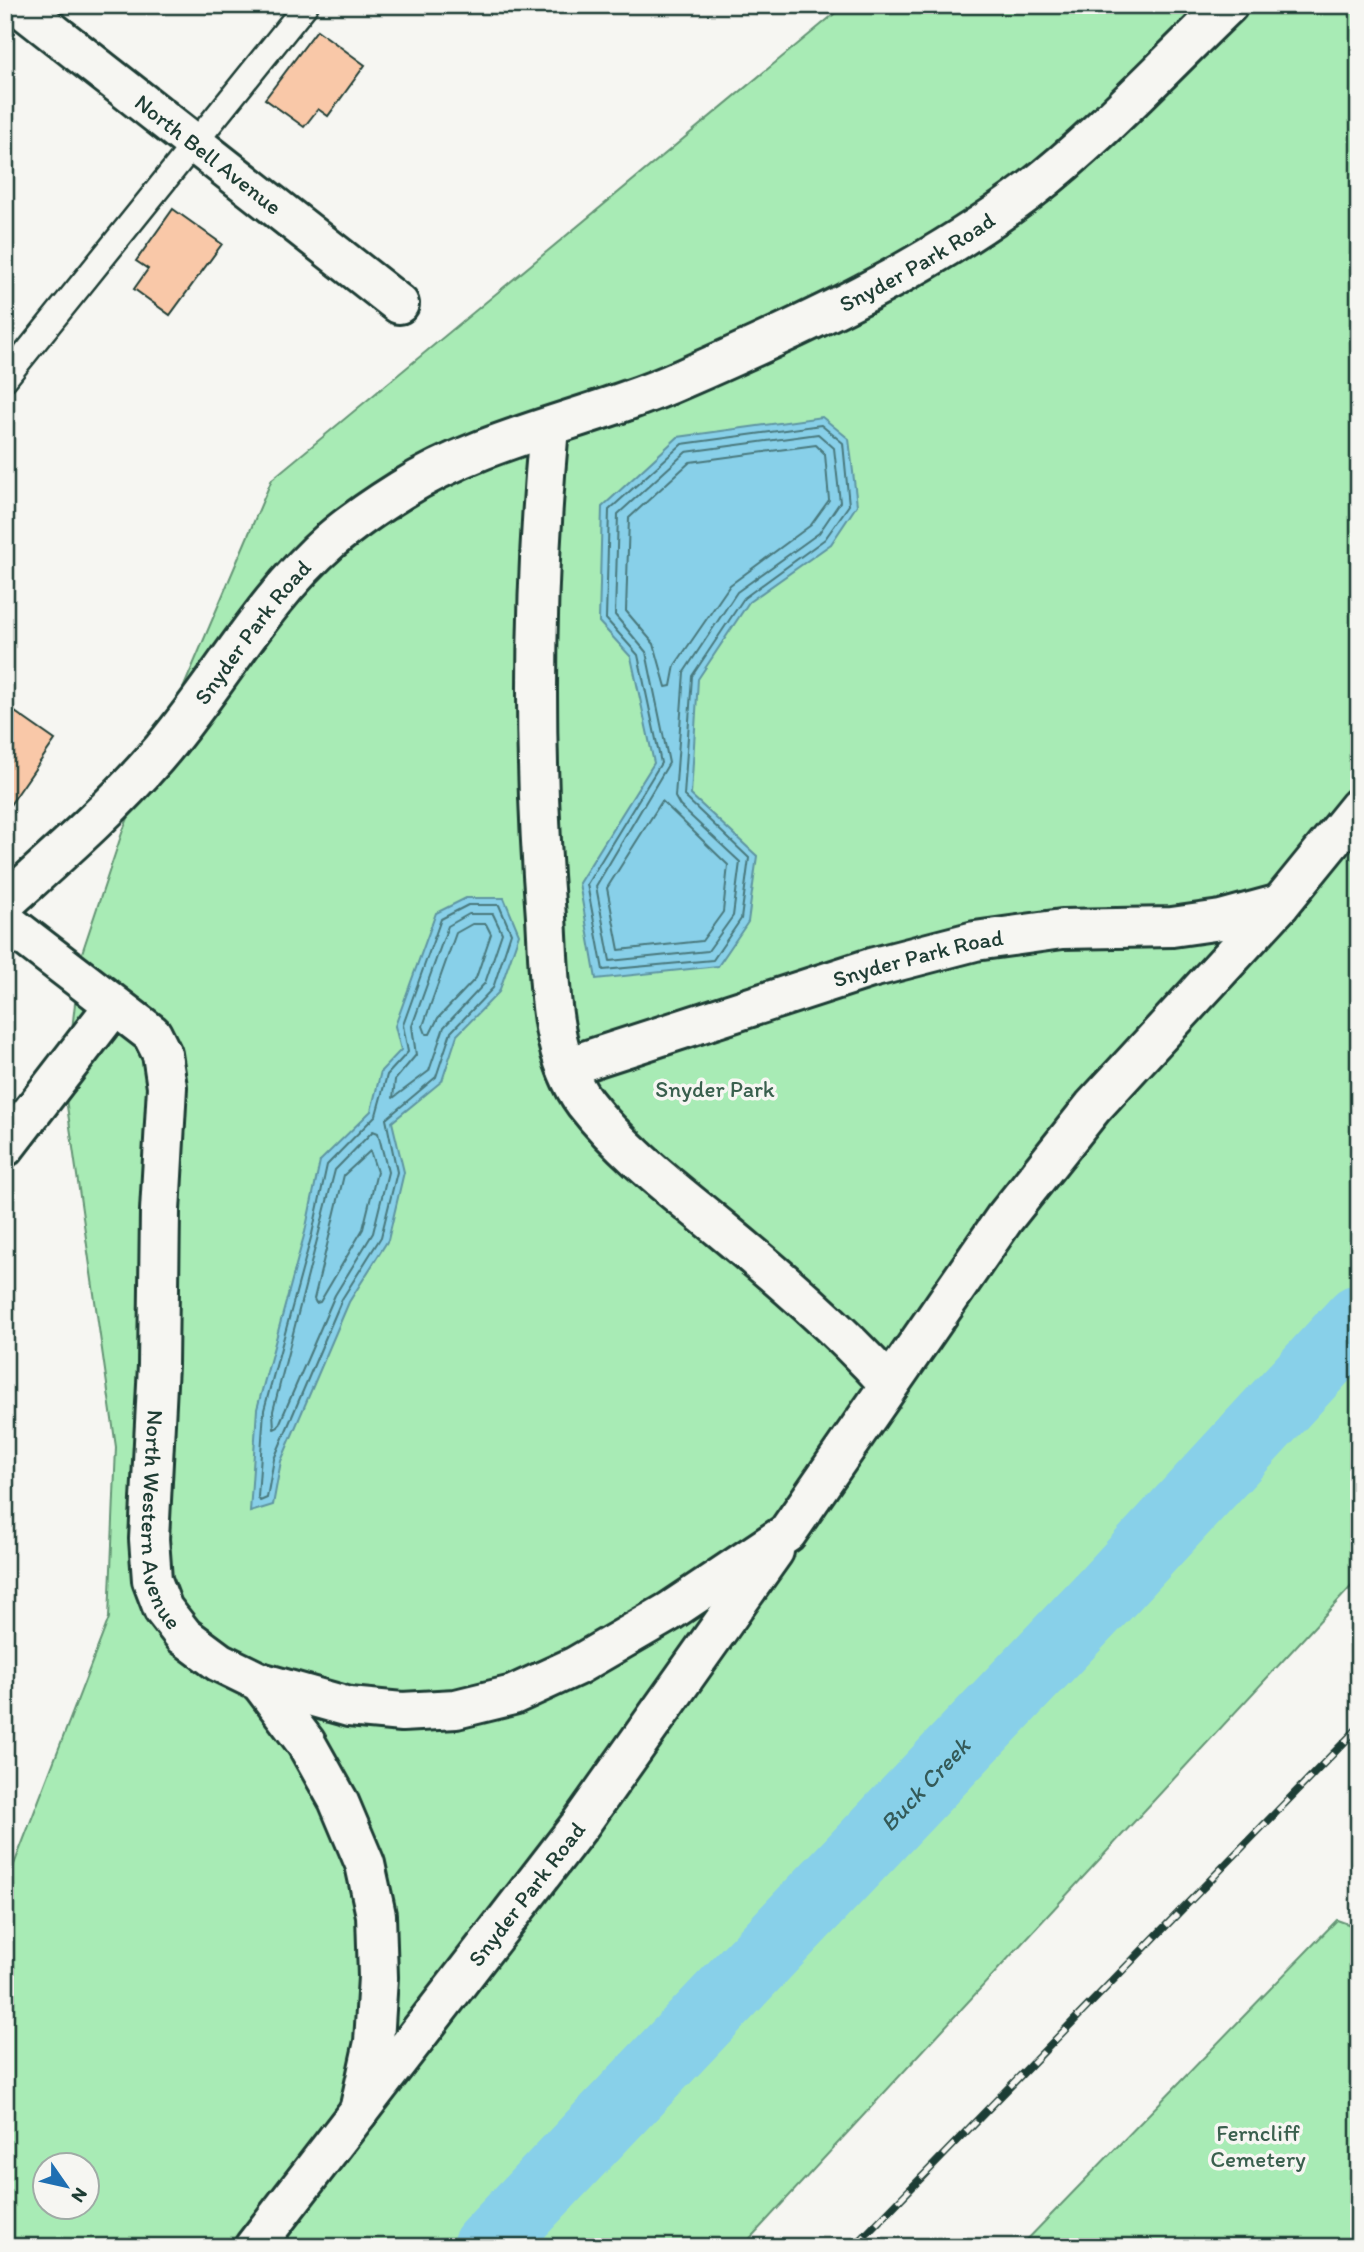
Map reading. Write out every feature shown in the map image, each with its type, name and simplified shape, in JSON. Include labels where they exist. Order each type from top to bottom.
[{"type":"street","name":"North Bell Avenue","points":[[18,5],[399,304]]},
{"type":"street","name":"Snyder Park Road","points":[[5,904],[92,825],[156,757],[285,589],[331,540],[402,489],[469,455],[676,382],[838,309],[937,255],[1030,190],[1087,140],[1228,5]]},
{"type":"street","points":[[549,427],[538,546],[535,680],[540,842],[553,1012],[566,1067],[584,1101],[616,1138],[794,1289],[888,1383]]},
{"type":"street","name":"Snyder Park Road","points":[[254,2247],[579,1826],[787,1533],[888,1383],[1004,1219],[1093,1107],[1281,903],[1359,807]]},
{"type":"street","name":"Snyder Park Road","points":[[566,1067],[871,968],[975,941],[1062,929],[1172,927],[1220,920],[1281,903]]},
{"type":"street","name":"North Western Avenue","points":[[5,921],[113,1007],[152,1034],[162,1054],[167,1087],[149,1539],[152,1580],[163,1609],[184,1636],[219,1662],[260,1682],[306,1742],[338,1800],[365,1864],[376,1915],[378,1977],[374,2042],[359,2110]]},
{"type":"street","points":[[5,1147],[113,1007]]},
{"type":"street","name":"Snyder Park Road","points":[[260,1682],[349,1707],[402,1712],[456,1709],[513,1695],[576,1666],[669,1612],[787,1533]]},
{"type":"lane","points":[[5,379],[306,5]]},
{"type":"green space","name":"Snyder Park","points":[[845,5],[1359,5],[1359,1578],[742,2247],[5,2247],[5,1888],[109,1618],[116,1447],[65,1092],[80,959],[123,830],[272,479]]},
{"type":"green space","name":"Ferncliff Cemetery","points":[[1337,1920],[1359,1928],[1359,2247],[1020,2247]]},
{"type":"water","points":[[822,417],[849,439],[857,505],[831,544],[749,602],[698,679],[691,795],[757,856],[748,922],[718,966],[596,979],[579,883],[654,763],[631,657],[599,622],[602,507],[678,437]]},
{"type":"water","points":[[466,898],[504,898],[519,934],[499,992],[457,1035],[442,1081],[392,1122],[404,1172],[388,1240],[349,1302],[281,1461],[273,1505],[250,1512],[257,1409],[305,1232],[320,1161],[371,1111],[381,1071],[401,1050],[395,1026],[436,913]]},
{"type":"building","points":[[317,30],[365,65],[328,116],[318,109],[304,127],[265,99]]},
{"type":"building","points":[[173,209],[222,244],[170,315],[134,289],[148,269],[136,261]]},
{"type":"building","points":[[5,705],[55,740],[10,805],[5,802]]},
{"type":"waterway","name":"Buck Creek","points":[[487,2247],[1102,1598],[1359,1319]]},
{"type":"railway","points":[[854,2247],[1359,1727]]}]
